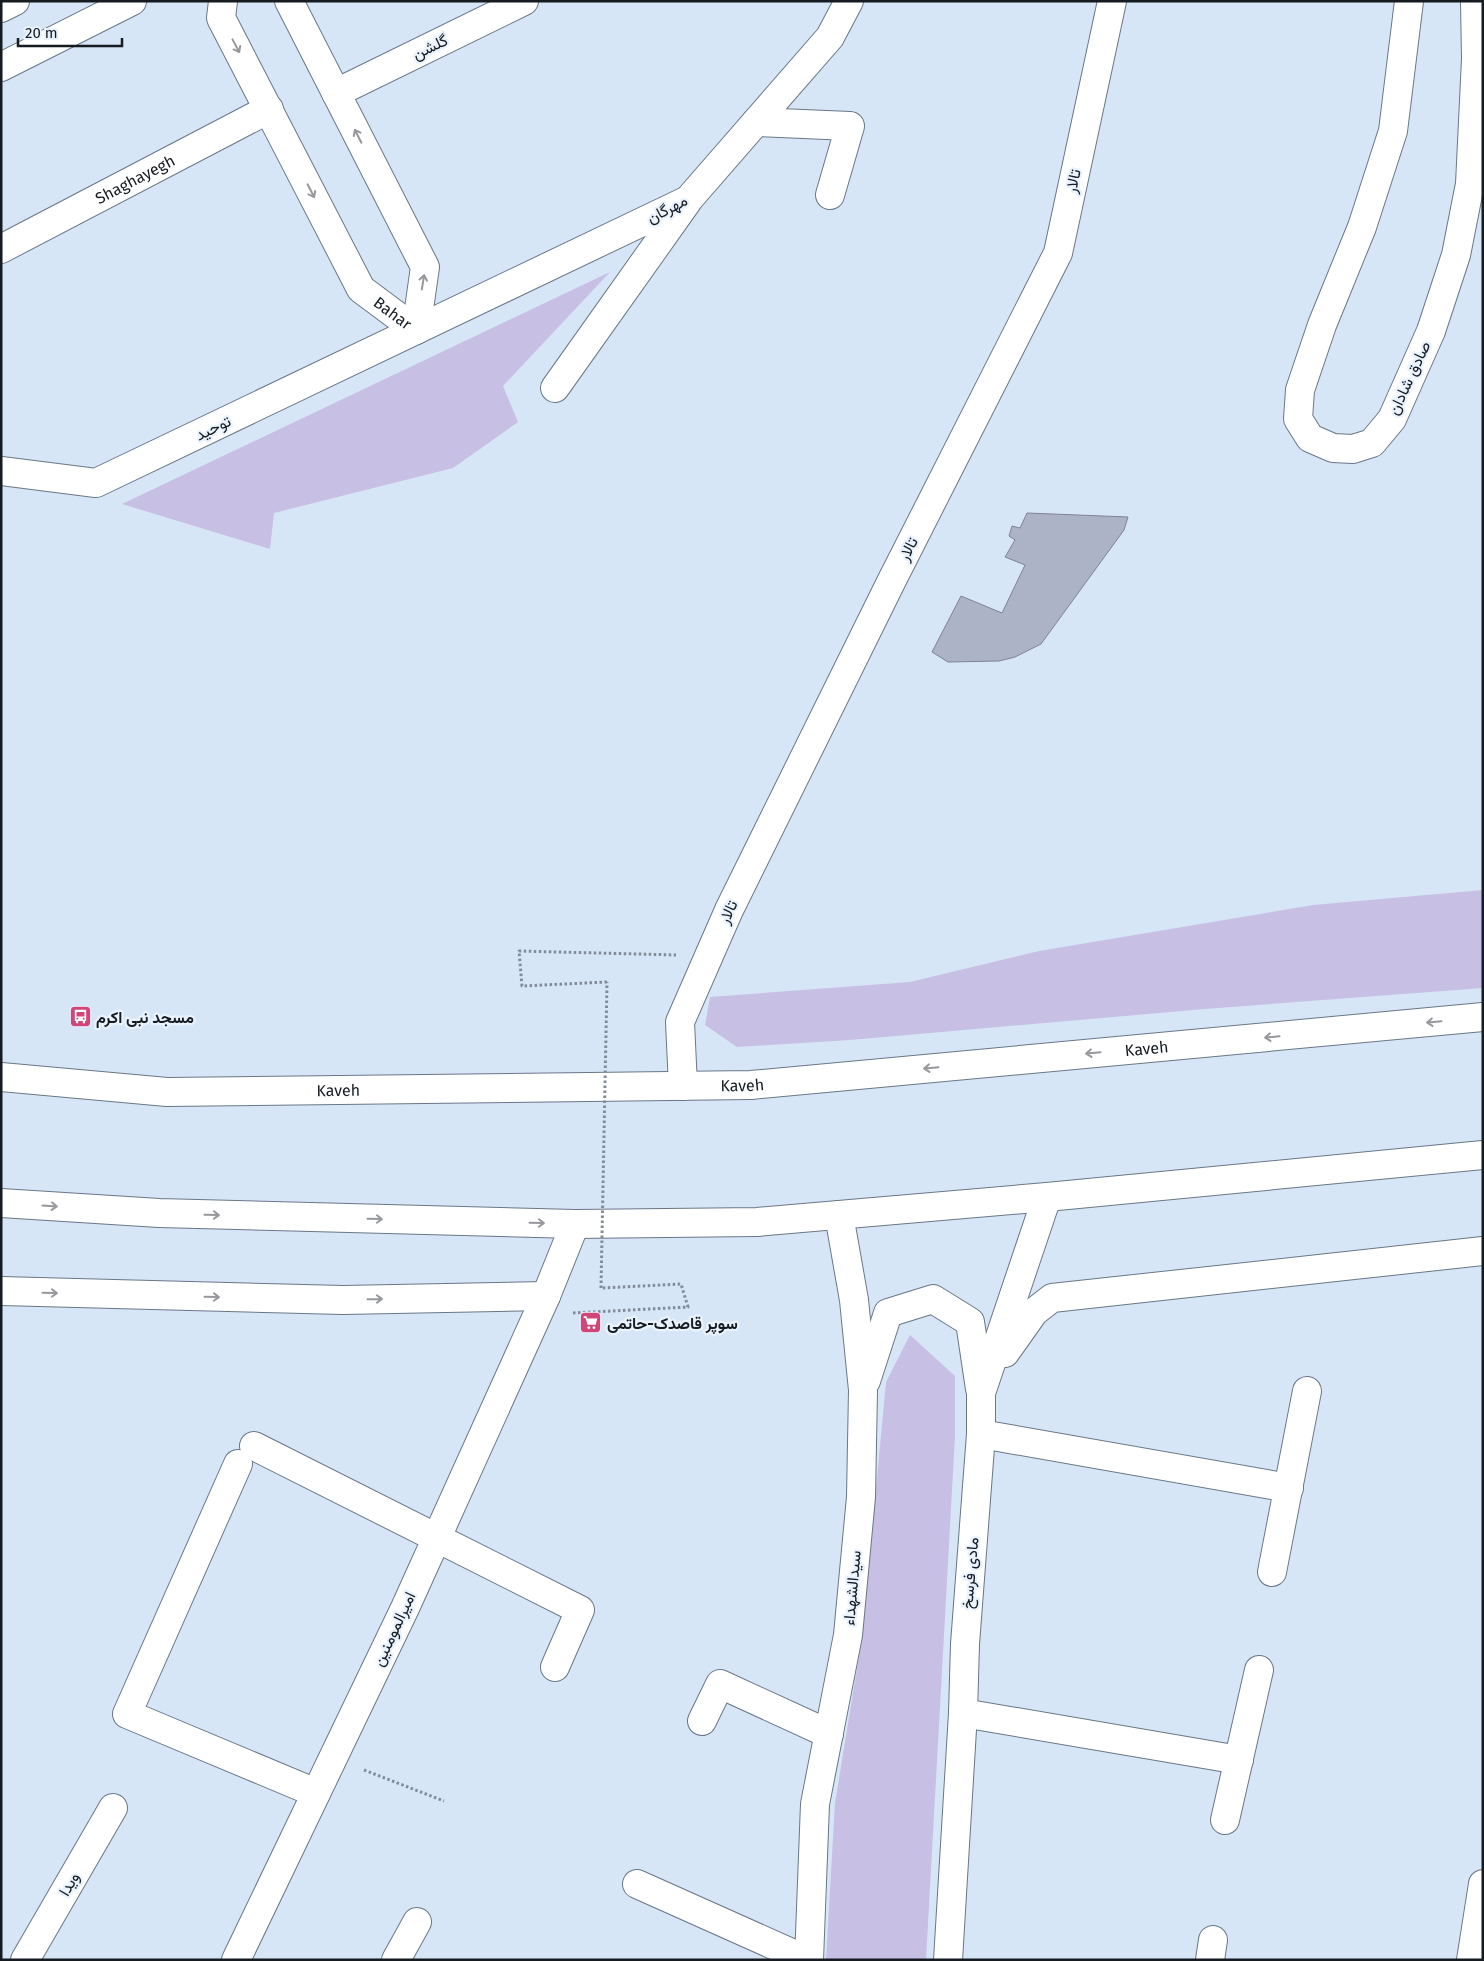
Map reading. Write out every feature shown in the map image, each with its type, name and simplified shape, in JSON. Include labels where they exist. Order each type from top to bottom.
[{"type":"street","points":[[1,8],[15,1]]},
{"type":"street","points":[[1,67],[132,1]]},
{"type":"street","name":"Bahar","points":[[222,1],[221,18],[361,289],[416,330],[425,267],[289,1]]},
{"type":"street","name":"گلشن","points":[[336,93],[524,1]]},
{"type":"street","name":"مهرگان","points":[[416,330],[688,200],[830,37],[849,1]]},
{"type":"street","name":"تالار","points":[[683,1086],[680,1022],[729,910],[882,600],[1058,253],[1112,1]]},
{"type":"street","name":"صادق شادان","points":[[1409,1],[1393,131],[1362,227],[1322,325],[1300,390],[1298,419],[1310,438],[1333,448],[1353,449],[1372,442],[1392,419],[1431,331],[1456,256],[1470,184],[1476,59],[1474,1]]},
{"type":"street","name":"Shaghayegh","points":[[1,249],[269,109]]},
{"type":"street","points":[[756,122],[850,126],[830,195]]},
{"type":"street","points":[[555,388],[688,200]]},
{"type":"street","name":"توحید","points":[[1,471],[96,483],[416,330]]},
{"type":"street","name":"Kaveh","points":[[1,1077],[167,1092],[751,1085],[1483,1017]]},
{"type":"street","points":[[1,1203],[159,1213],[574,1224],[757,1222],[1047,1197],[1483,1155]]},
{"type":"street","name":"مادی فرسخ","points":[[948,1960],[963,1712],[965,1644],[981,1434],[981,1393],[1047,1197]]},
{"type":"street","name":"سیدالشهداء","points":[[808,1960],[815,1804],[848,1635],[861,1497],[863,1390],[854,1300],[839,1215]]},
{"type":"street","name":"امیرالمومنین","points":[[236,1960],[437,1537],[542,1305],[574,1224]]},
{"type":"street","points":[[981,1393],[1019,1331],[1034,1312],[1052,1298],[1483,1251]]},
{"type":"street","points":[[1,1291],[542,1305]]},
{"type":"street","points":[[863,1390],[888,1313],[933,1299],[970,1322],[981,1393]]},
{"type":"street","points":[[1272,1572],[1307,1391]]},
{"type":"street","points":[[981,1434],[1288,1488]]},
{"type":"street","points":[[316,1792],[127,1714],[246,1455],[437,1537],[580,1610],[555,1667]]},
{"type":"street","points":[[1226,1820],[1259,1670]]},
{"type":"street","points":[[702,1720],[720,1684],[829,1734]]},
{"type":"street","points":[[963,1712],[1239,1760]]},
{"type":"street","name":"ویدا","points":[[25,1960],[113,1808]]},
{"type":"street","points":[[637,1884],[808,1960]]},
{"type":"street","points":[[1471,1960],[1483,1884]]},
{"type":"street","points":[[396,1960],[417,1922]]},
{"type":"path","points":[[542,1305],[688,1307],[681,1284],[601,1288],[607,982],[522,986],[519,951],[709,956]]},
{"type":"path","points":[[333,1758],[444,1801]]},
{"type":"shaded area","points":[[610,272],[503,386],[518,422],[453,468],[274,513],[270,549],[122,504]]},
{"type":"shaded area","points":[[1483,890],[1483,988],[1205,1009],[850,1040],[737,1047],[705,1025],[710,997],[910,982],[1039,951],[1313,905]]},
{"type":"shaded area","points":[[910,1335],[955,1376],[955,1436],[926,1960],[826,1960],[835,1803],[862,1638],[886,1382]]},
{"type":"building","points":[[1027,513],[1128,517],[1124,530],[1041,644],[1015,657],[999,661],[948,662],[932,652],[961,596],[1002,613],[1025,565],[1005,557],[1015,540],[1009,536],[1012,526],[1020,528]]},
{"type":"place","name":"مسجد نبی اکرم","points":[[80,1017]]},
{"type":"place","name":"سوپر قاصدک-حاتمی","points":[[591,1323]]}]
